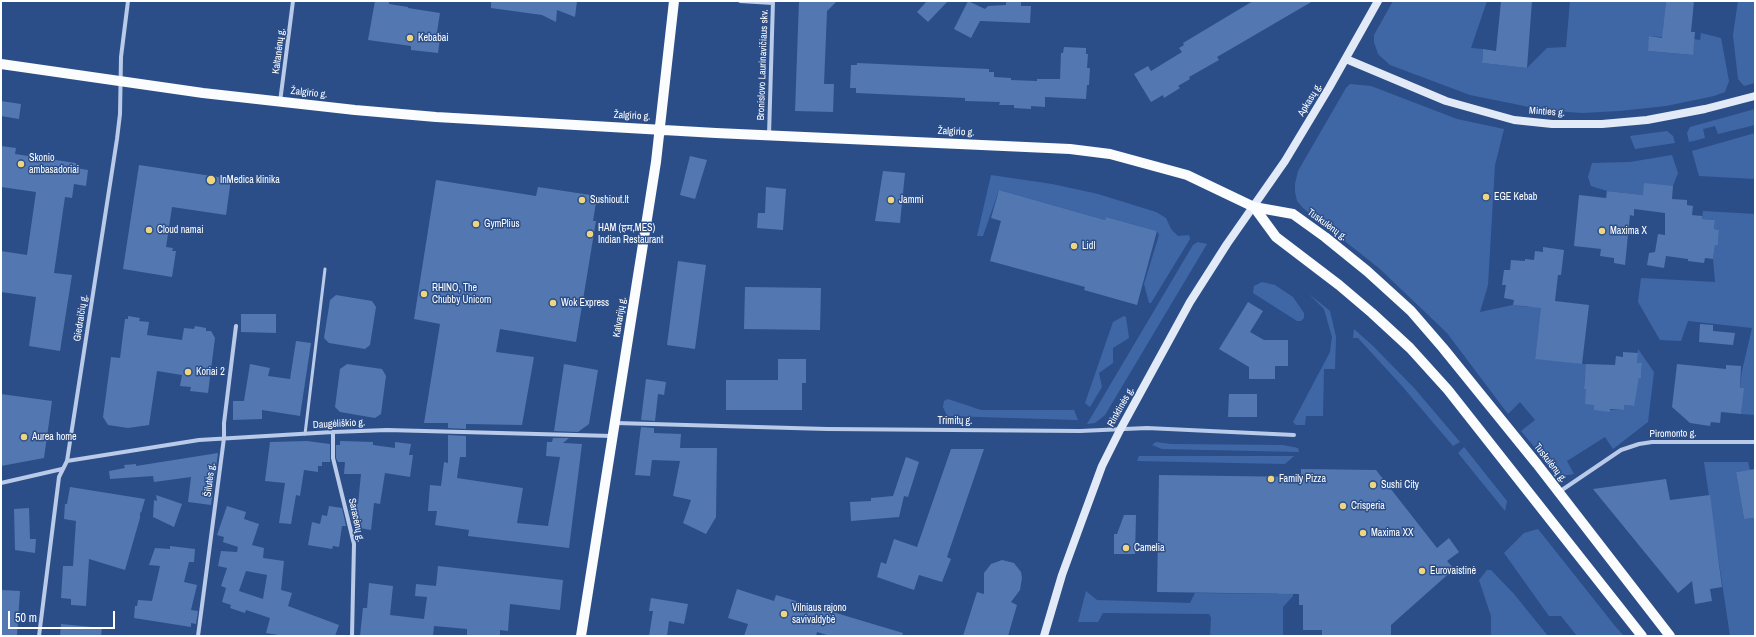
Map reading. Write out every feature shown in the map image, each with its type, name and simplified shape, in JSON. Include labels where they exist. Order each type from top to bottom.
[{"type":"main road","name":"Kalvarijų g.","points":[[581,636],[614,436],[660,130],[674,1]]},
{"type":"main road","name":"Apkasų g.","points":[[1254,207],[1289,154],[1346,59],[1378,1]]},
{"type":"main road","name":"Minties g.","points":[[1346,59],[1446,102],[1499,117],[1552,124],[1602,124],[1647,120],[1705,109],[1755,96]]},
{"type":"main road","name":"Žalgirio g.","points":[[1,64],[120,82],[280,102],[436,117],[660,130],[1029,147],[1110,154],[1187,175],[1254,207]]},
{"type":"main road","name":"Rinktinės g.","points":[[1044,636],[1062,576],[1102,466],[1190,302],[1227,244],[1254,207]]},
{"type":"main road","name":"Tuskulėnų g.","points":[[1254,207],[1293,214],[1361,266],[1405,306],[1443,348],[1670,636]]},
{"type":"main road","points":[[1254,207],[1276,237],[1339,285],[1372,313],[1410,348],[1448,390],[1642,636]]},
{"type":"street","name":"Giedraičių g.","points":[[39,636],[59,478],[67,461],[117,139],[120,114],[121,57],[128,1]]},
{"type":"street","name":"Kaltanėnų g.","points":[[280,102],[293,1]]},
{"type":"street","name":"Bronislovo Laurinavičiaus skv.","points":[[740,1],[773,2],[769,135]]},
{"type":"street","name":"Šilutės g.","points":[[198,636],[224,438],[224,423],[236,326]]},
{"type":"street","name":"Trimitų g.","points":[[616,423],[827,429],[934,428],[1080,431],[1147,428],[1294,435]]},
{"type":"street","name":"Daugėliškio g.","points":[[67,461],[199,440],[333,432],[387,430],[614,436]]},
{"type":"street","name":"Saracėnų g.","points":[[333,432],[334,458],[354,544],[352,636]]},
{"type":"street","name":"Piromonto g.","points":[[1558,492],[1621,450],[1639,444],[1652,442],[1755,442]]},
{"type":"street","points":[[1,483],[62,469]]},
{"type":"lane","points":[[305,434],[325,269]]},
{"type":"shaded area","points":[[1393,1],[1487,1],[1471,48],[1483,49],[1482,63],[1527,68],[1547,48],[1566,47],[1570,1],[1666,1],[1663,31],[1671,38],[1650,36],[1648,51],[1692,55],[1694,39],[1700,40],[1701,33],[1721,38],[1729,81],[1725,92],[1714,96],[1666,106],[1582,113],[1544,110],[1470,95],[1390,65],[1378,54],[1374,42],[1374,35]]},
{"type":"shaded area","points":[[1738,1],[1754,1],[1755,8],[1755,83],[1744,86],[1738,79],[1733,35]]},
{"type":"shaded area","points":[[1350,84],[1371,86],[1457,119],[1504,129],[1495,165],[1488,285],[1480,312],[1513,305],[1528,307],[1542,305],[1535,358],[1592,365],[1585,375],[1584,389],[1586,389],[1594,405],[1594,410],[1624,410],[1624,405],[1633,406],[1639,378],[1641,378],[1642,364],[1637,363],[1638,349],[1654,372],[1648,422],[1613,449],[1605,437],[1567,461],[1574,474],[1563,476],[1557,474],[1521,431],[1535,420],[1520,402],[1508,414],[1447,333],[1380,269],[1303,208],[1297,201],[1295,192],[1298,171],[1346,88]]},
{"type":"shaded area","points":[[1755,109],[1755,125],[1718,134],[1715,126],[1703,129],[1705,138],[1689,142],[1687,133],[1690,127]]},
{"type":"shaded area","points":[[1667,131],[1673,136],[1675,143],[1635,149],[1630,136]]},
{"type":"shaded area","points":[[1755,133],[1755,179],[1699,176],[1692,151]]},
{"type":"shaded area","points":[[1672,155],[1678,173],[1673,186],[1643,195],[1607,191],[1591,186],[1588,177],[1592,163],[1630,162]]},
{"type":"shaded area","points":[[991,175],[1052,184],[1098,194],[1156,212],[1166,218],[1171,229],[1178,236],[1189,235],[1190,239],[1151,303],[1149,303],[1144,284],[1159,235],[1157,231],[1106,217],[1105,220],[999,190],[983,236],[977,236]]},
{"type":"shaded area","points":[[1703,211],[1755,214],[1755,415],[1741,414],[1743,388],[1740,388],[1742,371],[1752,328],[1688,321],[1681,341],[1660,340],[1638,302],[1641,278],[1715,282],[1713,259],[1715,245],[1718,245],[1719,230],[1714,229],[1715,220],[1702,219]]},
{"type":"shaded area","points":[[1198,242],[1207,244],[1105,415],[1095,423],[1087,424],[1193,245]]},
{"type":"shaded area","points":[[1262,282],[1275,285],[1293,297],[1304,313],[1304,318],[1301,321],[1297,321],[1253,293],[1254,286]]},
{"type":"shaded area","points":[[1309,294],[1330,311],[1336,337],[1335,369],[1324,369],[1323,416],[1306,416],[1305,425],[1296,425],[1293,422],[1330,352],[1332,337],[1324,309]]},
{"type":"shaded area","points":[[1124,316],[1126,317],[1129,338],[1113,348],[1113,363],[1099,373],[1102,387],[1090,407],[1085,403],[1113,322]]},
{"type":"shaded area","points":[[1354,329],[1373,346],[1415,389],[1460,442],[1453,446],[1402,386],[1358,338],[1353,338]]},
{"type":"shaded area","points":[[948,399],[981,410],[1074,410],[1078,420],[947,416],[943,407],[944,401]]},
{"type":"shaded area","points":[[1156,442],[1171,444],[1283,445],[1298,448],[1299,452],[1162,449],[1152,445]]},
{"type":"shaded area","points":[[1464,447],[1507,501],[1505,511],[1458,453]]},
{"type":"shaded area","points":[[1139,456],[1294,456],[1285,464],[1137,461]]},
{"type":"shaded area","points":[[1704,462],[1748,462],[1750,470],[1736,472],[1744,519],[1755,518],[1755,636],[1730,636]]},
{"type":"shaded area","points":[[1280,477],[1295,477],[1293,596],[1283,607],[1283,636],[1210,636],[1211,618],[1209,614],[1103,613],[1098,622],[1078,622],[1086,591],[1097,600],[1190,603],[1195,593],[1278,594]]},
{"type":"shaded area","points":[[1538,529],[1624,636],[1577,636],[1561,616],[1549,616],[1504,553],[1524,533]]},
{"type":"shaded area","points":[[1487,570],[1491,570],[1514,594],[1548,636],[1491,636],[1491,616],[1479,580]]},
{"type":"building","points":[[375,1],[389,1],[389,4],[440,13],[437,32],[441,32],[438,53],[411,50],[411,46],[368,40]]},
{"type":"building","points":[[491,1],[577,1],[575,17],[557,10],[556,22],[542,15],[491,8]]},
{"type":"building","points":[[799,1],[837,1],[827,11],[824,84],[834,84],[833,112],[795,111]]},
{"type":"building","points":[[927,1],[948,1],[928,22],[917,12]]},
{"type":"building","points":[[968,1],[985,9],[988,6],[1006,5],[1006,1],[1021,1],[1021,6],[1031,6],[1030,23],[980,21],[971,38],[954,29]]},
{"type":"building","points":[[1253,1],[1313,1],[1217,57],[1219,60],[1189,77],[1190,79],[1178,86],[1180,88],[1164,98],[1163,95],[1151,102],[1134,74],[1148,66],[1151,71],[1182,52],[1179,48],[1184,45],[1183,43]]},
{"type":"building","points":[[1501,1],[1532,1],[1527,68],[1482,63],[1483,49],[1496,51]]},
{"type":"building","points":[[1666,1],[1694,1],[1691,32],[1695,32],[1693,55],[1648,51],[1649,36],[1662,38]]},
{"type":"building","points":[[1064,47],[1086,48],[1086,54],[1088,54],[1087,68],[1090,68],[1086,99],[1045,97],[1045,107],[1031,106],[1031,109],[1014,108],[1014,105],[999,105],[1000,102],[965,101],[965,98],[856,93],[856,88],[850,88],[851,65],[857,65],[857,63],[989,69],[989,72],[994,72],[994,77],[1011,78],[1011,80],[1037,81],[1037,79],[1060,79],[1061,53],[1063,53]]},
{"type":"building","points":[[1,101],[21,104],[19,119],[1,116]]},
{"type":"building","points":[[1,146],[16,148],[15,154],[76,163],[76,168],[88,170],[86,186],[74,184],[72,198],[65,197],[54,273],[72,275],[60,351],[29,346],[36,297],[1,292],[1,251],[27,255],[36,192],[1,187]]},
{"type":"building","points":[[690,156],[707,160],[695,199],[680,195]]},
{"type":"building","name":"Cloud namai","points":[[139,165],[231,179],[226,215],[172,207],[166,247],[173,248],[172,251],[176,251],[172,277],[123,269]]},
{"type":"building","name":"Jammi","points":[[883,171],[905,173],[900,223],[875,221]]},
{"type":"building","points":[[436,180],[536,196],[538,187],[597,196],[593,221],[596,221],[576,342],[500,329],[496,352],[534,357],[522,425],[466,424],[466,429],[448,428],[448,423],[424,423],[440,324],[414,319]]},
{"type":"building","points":[[1644,183],[1673,186],[1672,199],[1687,200],[1687,205],[1693,206],[1692,215],[1702,216],[1702,219],[1715,220],[1714,229],[1719,230],[1718,245],[1715,245],[1713,259],[1705,258],[1704,263],[1666,256],[1664,268],[1647,265],[1649,253],[1655,252],[1658,234],[1665,235],[1665,213],[1634,209],[1634,216],[1630,215],[1625,265],[1614,263],[1614,258],[1600,256],[1601,249],[1574,246],[1579,195],[1606,198],[1607,191],[1643,195]]},
{"type":"building","points":[[766,187],[786,189],[783,230],[757,228],[758,213],[765,213]]},
{"type":"building","name":"Lidl","points":[[999,190],[1105,220],[1106,217],[1157,231],[1137,305],[1084,290],[1085,287],[990,261],[1001,221],[991,218]]},
{"type":"building","points":[[1543,247],[1564,250],[1561,275],[1558,275],[1555,301],[1589,305],[1582,364],[1535,359],[1541,308],[1513,305],[1514,300],[1504,298],[1506,285],[1502,285],[1504,270],[1510,270],[1511,260],[1534,260],[1535,251],[1543,252]]},
{"type":"building","points":[[678,261],[706,265],[695,349],[667,345]]},
{"type":"building","points":[[745,287],[821,288],[820,330],[744,329]]},
{"type":"building","points":[[336,295],[372,301],[376,307],[370,345],[365,349],[329,343],[324,338],[330,300]]},
{"type":"building","points":[[1248,302],[1263,311],[1250,332],[1264,340],[1288,340],[1288,366],[1275,366],[1275,379],[1249,379],[1249,367],[1219,349]]},
{"type":"building","points":[[241,314],[276,314],[276,333],[241,332]]},
{"type":"building","name":"Koriai 2","points":[[128,316],[140,318],[139,321],[149,322],[147,335],[182,340],[184,328],[194,329],[195,326],[206,328],[206,331],[211,331],[215,338],[208,393],[190,391],[191,387],[180,386],[182,375],[157,371],[149,425],[128,428],[108,425],[103,417],[111,357],[120,358],[125,319],[128,319]]},
{"type":"building","points":[[1700,324],[1713,325],[1713,331],[1735,333],[1733,345],[1699,342]]},
{"type":"building","points":[[296,341],[311,343],[300,416],[262,410],[262,419],[233,420],[233,401],[244,401],[250,364],[270,368],[268,376],[290,379]]},
{"type":"building","points":[[1623,352],[1638,353],[1637,363],[1642,363],[1641,378],[1639,378],[1634,406],[1624,405],[1624,410],[1610,409],[1610,412],[1594,410],[1594,405],[1585,404],[1586,389],[1584,389],[1586,364],[1615,365],[1616,356],[1623,357]]},
{"type":"building","points":[[778,359],[806,359],[806,383],[802,383],[802,410],[726,410],[726,380],[778,380]]},
{"type":"building","points":[[347,364],[382,369],[386,376],[381,414],[375,418],[340,412],[335,407],[340,369]]},
{"type":"building","points":[[564,364],[598,370],[589,424],[578,432],[554,431]]},
{"type":"building","points":[[1677,364],[1726,369],[1726,365],[1741,366],[1740,388],[1744,388],[1741,414],[1721,412],[1720,423],[1711,422],[1710,426],[1690,423],[1672,407]]},
{"type":"building","points":[[646,379],[666,382],[664,395],[658,394],[655,421],[641,420]]},
{"type":"building","name":"Aurea home","points":[[1,394],[52,401],[44,458],[1,466]]},
{"type":"building","points":[[1229,394],[1257,394],[1257,417],[1228,417]]},
{"type":"building","points":[[641,427],[654,428],[654,433],[681,434],[680,448],[717,448],[716,517],[706,534],[683,523],[691,500],[673,496],[680,461],[652,460],[650,476],[635,475]]},
{"type":"building","points":[[448,435],[466,436],[466,457],[460,457],[457,478],[523,488],[517,523],[548,526],[560,457],[546,456],[547,442],[552,442],[553,438],[569,438],[563,443],[582,444],[569,548],[468,536],[469,530],[435,525],[437,511],[428,511],[430,485],[441,486],[444,462],[448,463]]},
{"type":"building","points":[[307,441],[330,444],[330,462],[322,462],[322,466],[318,466],[318,472],[304,470],[300,496],[296,495],[291,524],[279,523],[285,483],[265,481],[270,442]]},
{"type":"building","points":[[340,441],[373,442],[373,445],[395,448],[395,442],[411,444],[409,455],[413,455],[410,477],[385,473],[380,504],[374,503],[371,530],[354,527],[349,510],[355,511],[356,504],[358,504],[361,474],[344,474],[345,462],[338,462],[336,458],[336,445],[340,445]]},
{"type":"building","points":[[951,449],[984,449],[947,557],[951,559],[942,582],[919,575],[914,590],[877,577],[881,562],[886,564],[894,539],[917,547]]},
{"type":"building","points":[[218,453],[211,505],[188,502],[191,477],[154,482],[153,476],[110,479],[109,471],[125,468],[124,465],[136,464],[136,466]]},
{"type":"building","points":[[906,457],[919,462],[908,497],[904,496],[899,517],[851,521],[850,502],[871,501],[871,498],[893,496]]},
{"type":"building","points":[[1301,469],[1376,470],[1437,548],[1449,538],[1459,552],[1447,561],[1454,569],[1391,625],[1391,636],[1322,636],[1322,630],[1303,630],[1303,605],[1299,605],[1299,594],[1157,592],[1159,475],[1301,477]]},
{"type":"building","points":[[1755,469],[1755,518],[1744,519],[1736,472]]},
{"type":"building","points":[[1666,479],[1670,500],[1710,495],[1722,587],[1710,589],[1712,601],[1695,604],[1692,581],[1678,593],[1593,489]]},
{"type":"building","points":[[70,487],[145,499],[141,513],[140,512],[140,518],[125,570],[89,559],[86,606],[71,605],[71,599],[61,598],[63,566],[73,566],[76,521],[64,519],[65,504],[67,504]]},
{"type":"building","points":[[156,495],[182,504],[174,527],[153,517],[154,500],[157,501]]},
{"type":"building","points":[[227,506],[246,512],[244,519],[259,524],[252,545],[264,548],[263,558],[284,561],[281,590],[292,593],[288,606],[339,625],[335,636],[284,636],[266,633],[270,618],[246,610],[245,613],[230,608],[231,605],[222,602],[226,588],[221,586],[227,568],[218,566],[221,551],[237,552],[238,547],[223,542],[224,537],[217,535]],"holes":[[[246,571],[267,575],[263,599],[239,591]]]},
{"type":"building","points":[[329,506],[342,508],[346,526],[342,526],[339,547],[333,546],[332,549],[308,545],[312,522],[320,524],[322,515],[327,516]]},
{"type":"building","points":[[29,508],[30,539],[36,539],[35,553],[15,550],[14,509]]},
{"type":"building","points":[[1124,515],[1136,515],[1135,554],[1114,554],[1114,534],[1117,534]]},
{"type":"building","points":[[170,546],[195,549],[194,562],[189,562],[184,582],[197,585],[191,610],[198,611],[196,624],[191,623],[191,627],[134,618],[135,606],[137,606],[138,600],[152,601],[160,566],[149,565],[155,548],[170,549]]},
{"type":"building","points":[[1002,560],[1014,563],[1021,572],[1022,578],[1020,590],[1011,602],[1017,605],[1008,636],[963,636],[977,592],[984,594],[984,573],[991,564]]},
{"type":"building","points":[[438,566],[563,580],[560,610],[510,604],[508,631],[500,630],[500,636],[467,636],[467,629],[434,626],[433,636],[360,636],[363,608],[367,608],[369,583],[393,586],[390,615],[424,619],[427,597],[415,596],[416,584],[436,586]]},
{"type":"building","name":"Vilniaus rajono savivaldybė","points":[[737,589],[774,601],[776,595],[903,633],[902,636],[830,636],[817,632],[816,636],[744,636],[748,624],[728,618]]},
{"type":"building","points":[[1,590],[20,591],[17,636],[1,636]]},
{"type":"building","points":[[651,598],[688,604],[684,624],[669,621],[667,636],[649,636],[653,611],[649,611]]},
{"type":"building","points":[[61,624],[102,628],[101,636],[60,636]]},
{"type":"place","name":"Kebabai","points":[[410,38]]},
{"type":"place","name":"Skonio ambasadoriai","points":[[21,164]]},
{"type":"place","name":"InMedica klinika","points":[[211,180]]},
{"type":"place","name":"EGE Kebab","points":[[1486,197]]},
{"type":"place","name":"Sushiout.lt","points":[[582,200]]},
{"type":"place","name":"Jammi","points":[[891,200]]},
{"type":"place","name":"GymPlius","points":[[476,224]]},
{"type":"place","name":"Cloud namai","points":[[149,230]]},
{"type":"place","name":"Maxima X","points":[[1602,231]]},
{"type":"place","name":"HAM (हम,MES) Indian Restaurant","points":[[590,234]]},
{"type":"place","name":"Lidl","points":[[1074,246]]},
{"type":"place","name":"RHINO, The Chubby Unicorn","points":[[424,294]]},
{"type":"place","name":"Wok Express","points":[[553,303]]},
{"type":"place","name":"Koriai 2","points":[[188,372]]},
{"type":"place","name":"Aurea home","points":[[24,437]]},
{"type":"place","name":"Family Pizza","points":[[1271,479]]},
{"type":"place","name":"Sushi City","points":[[1373,485]]},
{"type":"place","name":"Crisperia","points":[[1343,506]]},
{"type":"place","name":"Maxima XX","points":[[1363,533]]},
{"type":"place","name":"Camelia","points":[[1126,548]]},
{"type":"place","name":"Eurovaistinė","points":[[1422,571]]},
{"type":"place","name":"Vilniaus rajono savivaldybė","points":[[784,614]]}]
